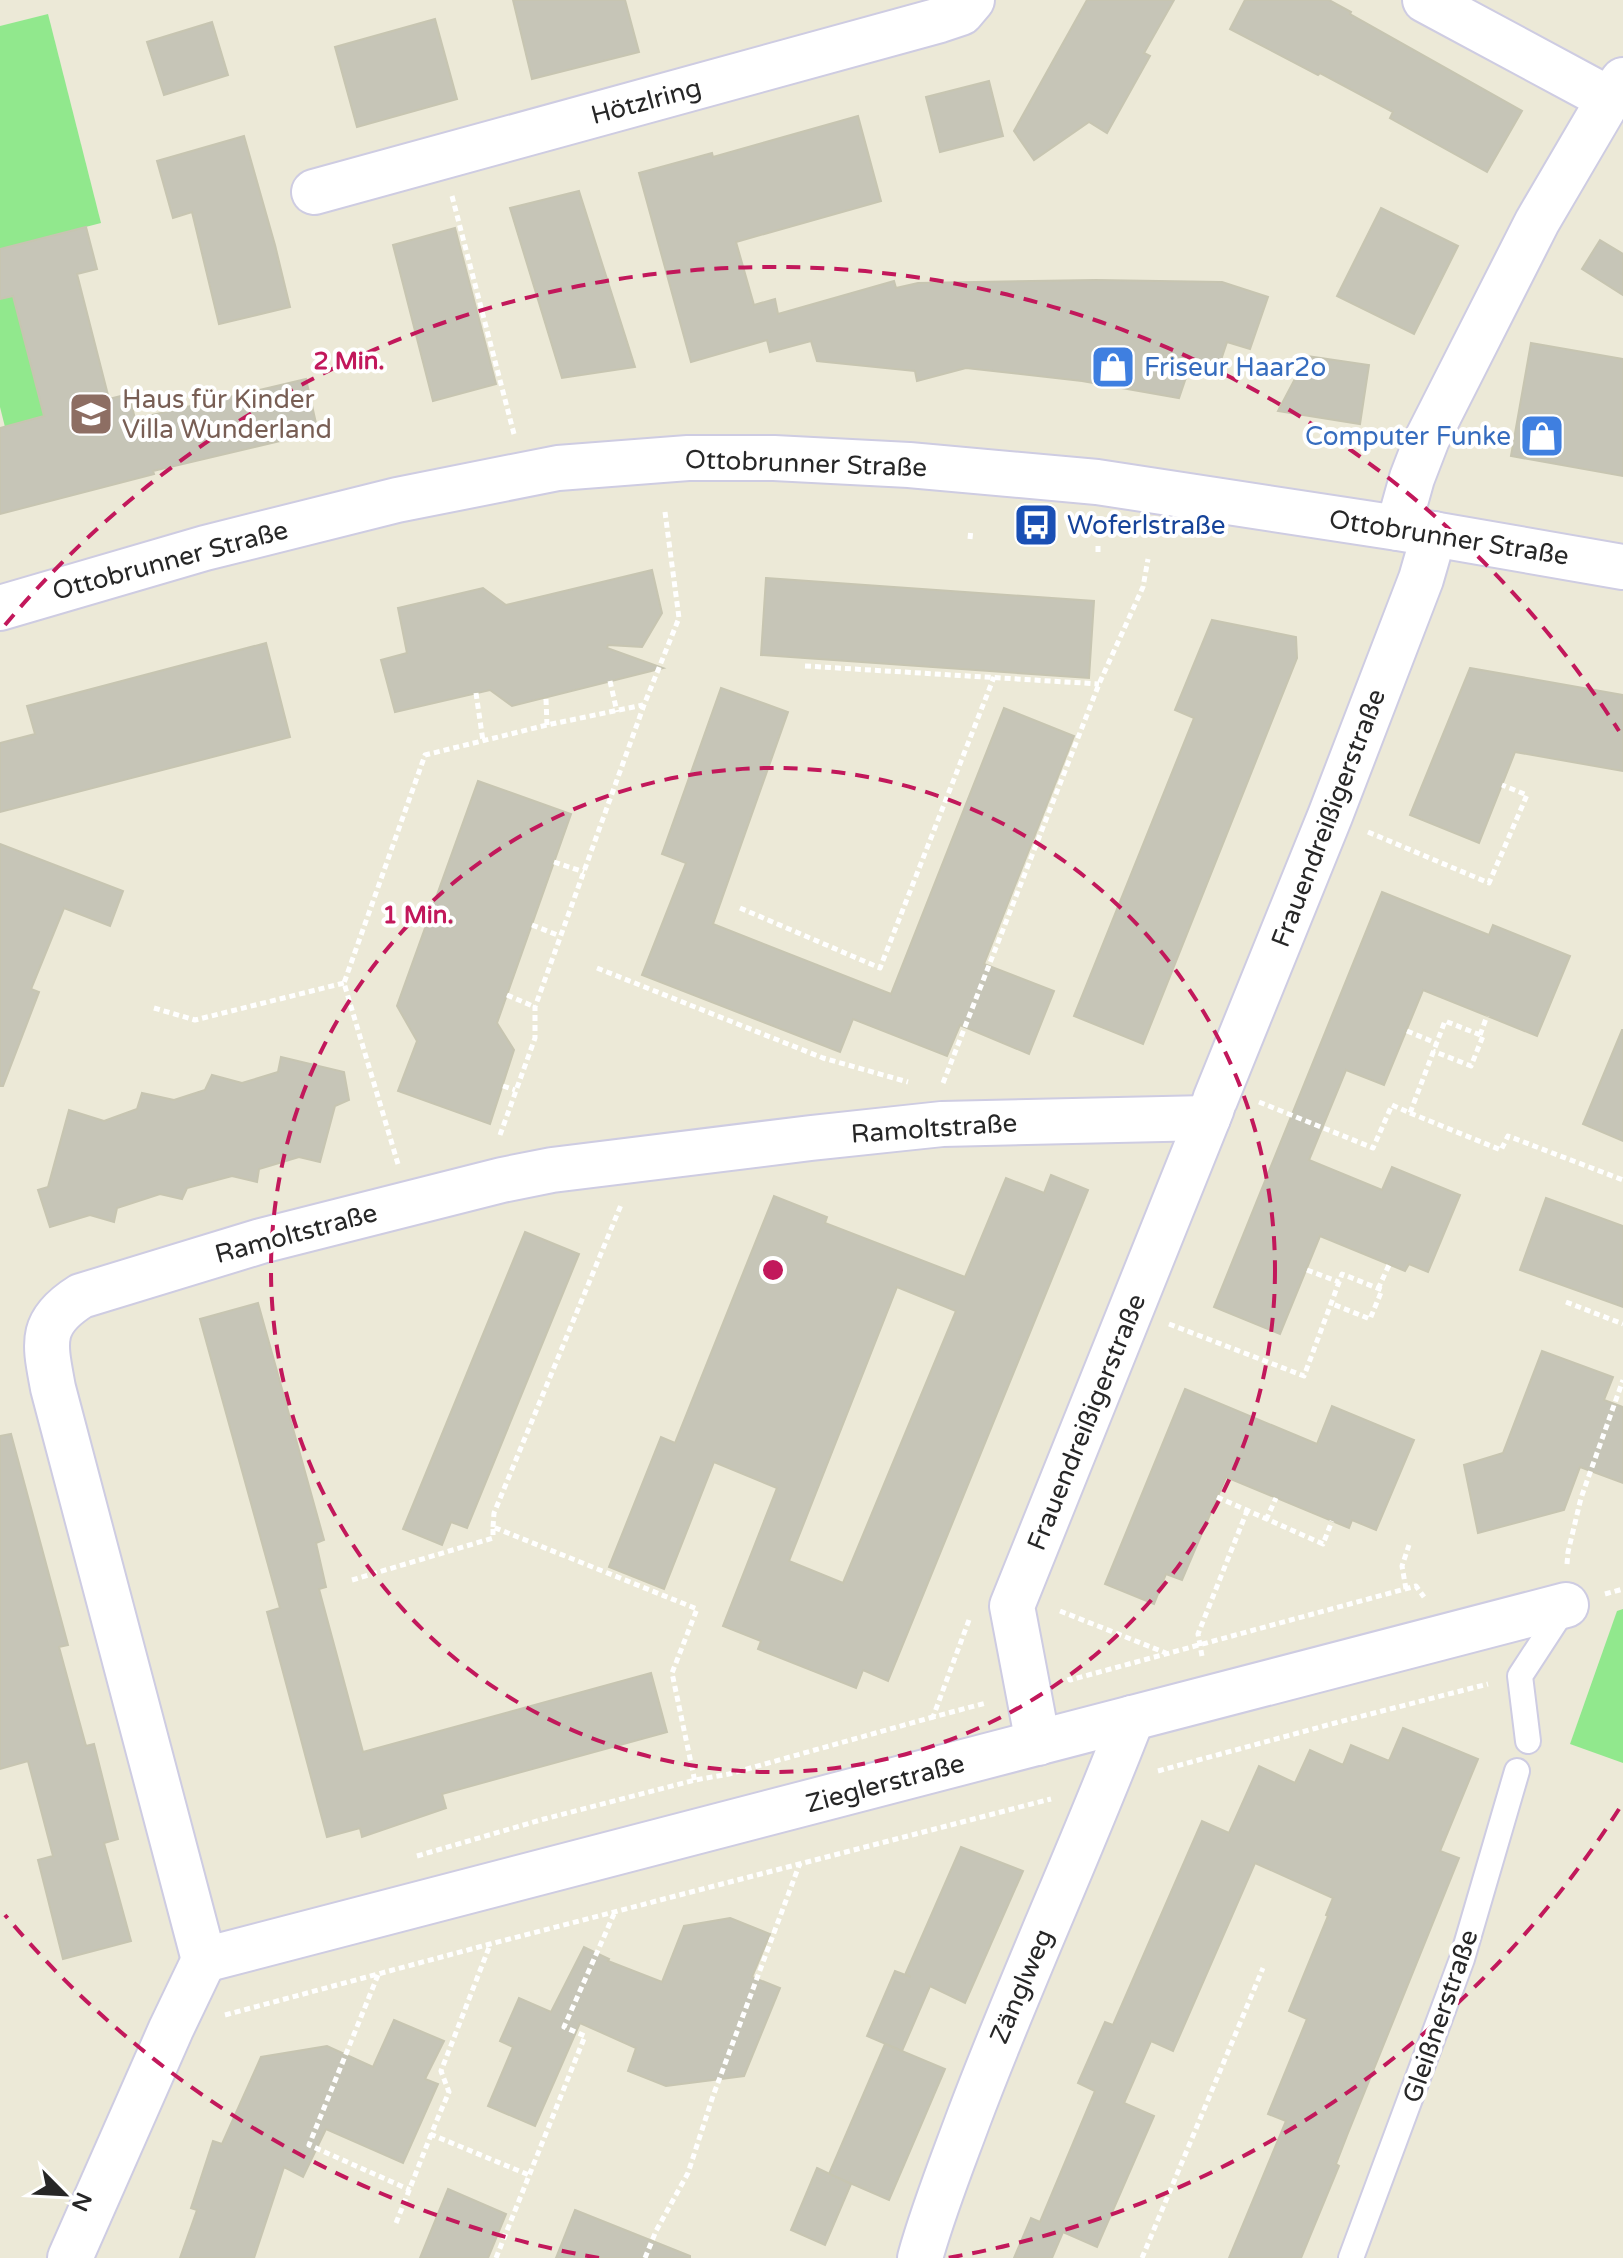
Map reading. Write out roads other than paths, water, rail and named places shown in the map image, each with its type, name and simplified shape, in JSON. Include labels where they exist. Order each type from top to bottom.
[{"type":"street","name":"Hötzlring","points":[[314,192],[940,20],[961,13],[972,0]]},
{"type":"street","points":[[1416,531],[1412,478],[1427,439],[1537,222],[1616,89],[1425,0]]},
{"type":"street","name":"Ottobrunner Straße","points":[[0,608],[205,548],[397,500],[558,468],[679,459],[774,458],[909,465],[1097,482],[1416,531],[1623,567]]},
{"type":"street","name":"Frauendreißigerstraße","points":[[1038,1743],[1012,1606],[1330,816],[1421,579],[1416,531]]},
{"type":"street","name":"Ramoltstraße","points":[[204,1960],[53,1388],[46,1343],[49,1326],[69,1303],[81,1296],[261,1241],[552,1170],[942,1124],[1214,1103]]},
{"type":"street","name":"Zieglerstraße","points":[[204,1960],[1566,1605]]},
{"type":"street","name":"Zänglweg","points":[[920,2258],[931,2220],[1002,2030],[1132,1718]]},
{"type":"street","points":[[70,2258],[204,1960]]},
{"type":"lane","points":[[1528,1741],[1520,1676],[1566,1605]]},
{"type":"lane","name":"Gleißnerstraße","points":[[1351,2258],[1462,1959],[1517,1771]]},
{"type":"place","name":"Friseur Haar2o","points":[[1113,367]]},
{"type":"place","name":"Haus für Kinder Villa Wunderland","points":[[91,414]]},
{"type":"place","name":"Computer Funke","points":[[1542,436]]},
{"type":"place","name":"Woferlstraße","points":[[1036,525]]}]
